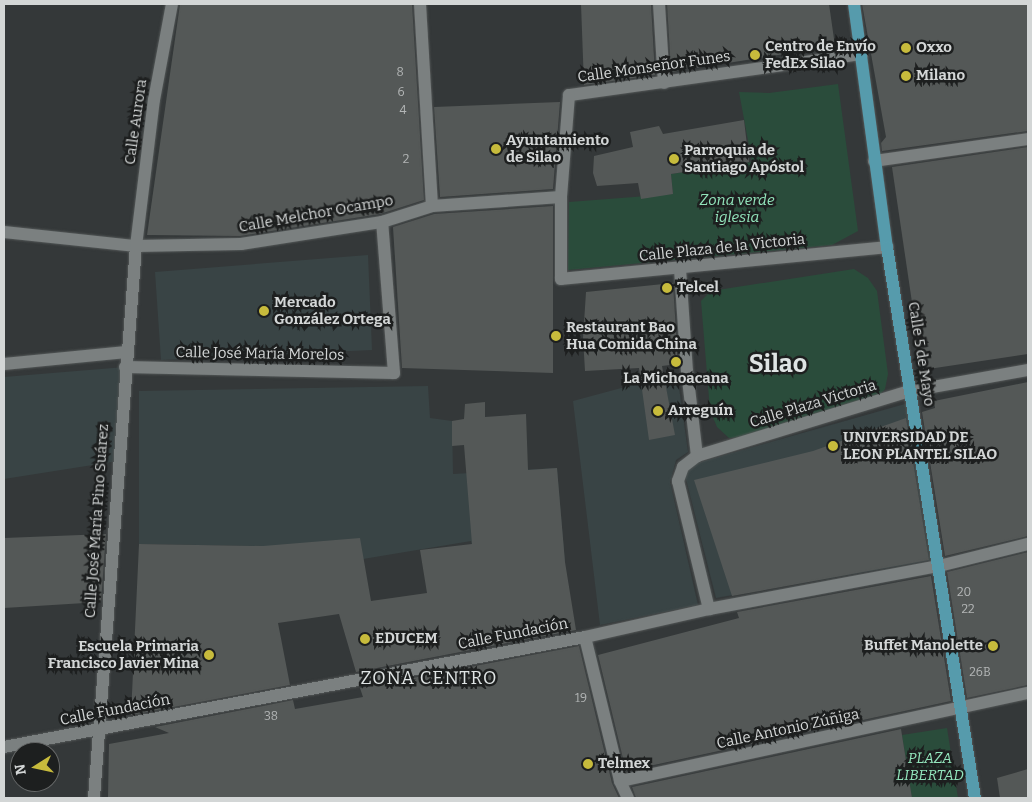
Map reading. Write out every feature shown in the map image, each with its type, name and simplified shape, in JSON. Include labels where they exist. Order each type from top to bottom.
[{"type":"main road","name":"Calle 5 de Mayo","points":[[854,4],[887,247],[975,798]]},
{"type":"street","name":"Calle Aurora","points":[[136,246],[154,100],[172,4]]},
{"type":"street","points":[[420,4],[432,206]]},
{"type":"street","points":[[659,4],[664,83]]},
{"type":"street","name":"Calle Monseñor Funes","points":[[561,197],[569,95],[862,54]]},
{"type":"street","points":[[874,161],[1028,139]]},
{"type":"street","name":"Calle Melchor Ocampo","points":[[4,232],[136,246],[241,244],[382,222],[432,206],[561,197]]},
{"type":"street","name":"Calle Plaza de la Victoria","points":[[561,197],[561,279],[680,269],[887,247]]},
{"type":"street","name":"Calle José María Morelos","points":[[125,367],[394,373],[382,222]]},
{"type":"street","name":"Calle José María Pino Suárez","points":[[94,798],[126,352],[136,246]]},
{"type":"street","points":[[680,269],[687,371],[697,456],[683,467],[678,481],[709,609]]},
{"type":"street","points":[[4,364],[126,352]]},
{"type":"street","name":"Calle Plaza Victoria","points":[[697,456],[910,391],[1028,370]]},
{"type":"street","name":"Calle Fundación","points":[[4,748],[584,637],[709,609],[939,566],[1028,544]]},
{"type":"street","points":[[584,637],[620,781],[628,798]]},
{"type":"street","name":"Calle Antonio Zúñiga","points":[[620,781],[1028,693]]},
{"type":"shaded area","name":"Mercado González Ortega","points":[[368,255],[372,350],[161,360],[155,272]]},
{"type":"shaded area","points":[[125,367],[118,461],[4,479],[4,377]]},
{"type":"shaded area","points":[[677,373],[688,452],[676,460],[670,482],[698,605],[600,625],[573,401]]},
{"type":"shaded area","points":[[428,386],[430,418],[452,421],[453,474],[557,468],[565,562],[479,576],[471,541],[363,559],[263,546],[139,544],[139,391]]},
{"type":"shaded area","points":[[912,402],[933,560],[716,598],[683,467]]},
{"type":"green space","name":"Zona verde iglesia","points":[[838,84],[858,231],[832,245],[568,270],[569,202],[673,194],[671,174],[752,162],[739,92],[769,93]]},
{"type":"green space","points":[[854,269],[868,278],[877,291],[888,374],[885,389],[876,399],[743,437],[729,438],[717,427],[710,410],[701,301],[711,291]]},
{"type":"green space","name":"PLAZA LIBERTAD","points":[[947,728],[958,798],[912,798],[902,735]]},
{"type":"building","points":[[180,4],[412,4],[424,200],[380,214],[240,236],[147,235]]},
{"type":"building","points":[[581,4],[651,4],[655,75],[584,85]]},
{"type":"building","points":[[667,4],[829,4],[835,46],[671,72]]},
{"type":"building","points":[[862,4],[1028,4],[1028,131],[882,151],[881,143],[886,137]]},
{"type":"building","name":"Ayuntamiento de Silao","points":[[560,102],[553,189],[440,197],[434,107]]},
{"type":"building","name":"Parroquia de Santiago Apóstol","points":[[744,120],[749,162],[671,174],[673,194],[641,199],[638,183],[597,186],[593,173],[594,156],[633,147],[630,132],[659,126],[663,134]]},
{"type":"building","points":[[1028,147],[1028,354],[922,370],[892,167]]},
{"type":"building","points":[[553,206],[553,373],[402,368],[393,227],[434,214]]},
{"type":"building","points":[[673,283],[678,364],[662,366],[675,435],[649,440],[639,368],[585,371],[583,338],[586,292]]},
{"type":"building","points":[[1028,382],[1028,536],[945,556],[922,412],[935,408],[934,401]]},
{"type":"building","points":[[485,402],[485,417],[526,414],[528,470],[557,468],[565,562],[576,630],[356,672],[339,614],[278,623],[290,685],[131,715],[139,544],[263,546],[360,538],[371,601],[427,593],[420,550],[472,544],[464,445],[452,446],[452,421],[464,419],[465,404]]},
{"type":"building","points":[[906,418],[929,560],[732,596],[694,480],[813,451]]},
{"type":"building","points":[[106,534],[101,602],[4,608],[4,538]]},
{"type":"building","points":[[1028,552],[1028,685],[967,698],[947,572]]},
{"type":"building","points":[[931,576],[951,701],[626,771],[598,655],[739,618],[737,612]]},
{"type":"building","points":[[579,646],[612,783],[619,798],[108,798],[109,744],[169,733],[155,727],[293,700],[295,709],[363,697],[360,688]]},
{"type":"building","points":[[901,729],[912,798],[636,798],[632,787]]},
{"type":"building","points":[[1028,769],[1028,798],[1000,798],[997,778]]},
{"type":"place","name":"Oxxo","points":[[906,48]]},
{"type":"place","name":"Centro de Envío FedEx Silao","points":[[755,55]]},
{"type":"place","name":"Milano","points":[[906,76]]},
{"type":"place","name":"Ayuntamiento de Silao","points":[[496,149]]},
{"type":"place","name":"Parroquia de Santiago Apóstol","points":[[674,159]]},
{"type":"place","name":"Telcel","points":[[667,288]]},
{"type":"place","name":"Mercado González Ortega","points":[[264,311]]},
{"type":"place","name":"Restaurant Bao Hua Comida China","points":[[556,336]]},
{"type":"place","name":"La Michoacana","points":[[676,362]]},
{"type":"place","name":"Arreguín","points":[[658,411]]},
{"type":"place","name":"UNIVERSIDAD DE LEON PLANTEL SILAO","points":[[833,446]]},
{"type":"place","name":"EDUCEM","points":[[365,639]]},
{"type":"place","name":"Buffet Manolette","points":[[993,646]]},
{"type":"place","name":"Escuela Primaria Francisco Javier Mina","points":[[209,655]]},
{"type":"place","name":"Telmex","points":[[588,764]]},
{"type":"district","name":"Silao","points":[[778,364]]},
{"type":"district","name":"ZONA CENTRO","points":[[429,678]]}]
